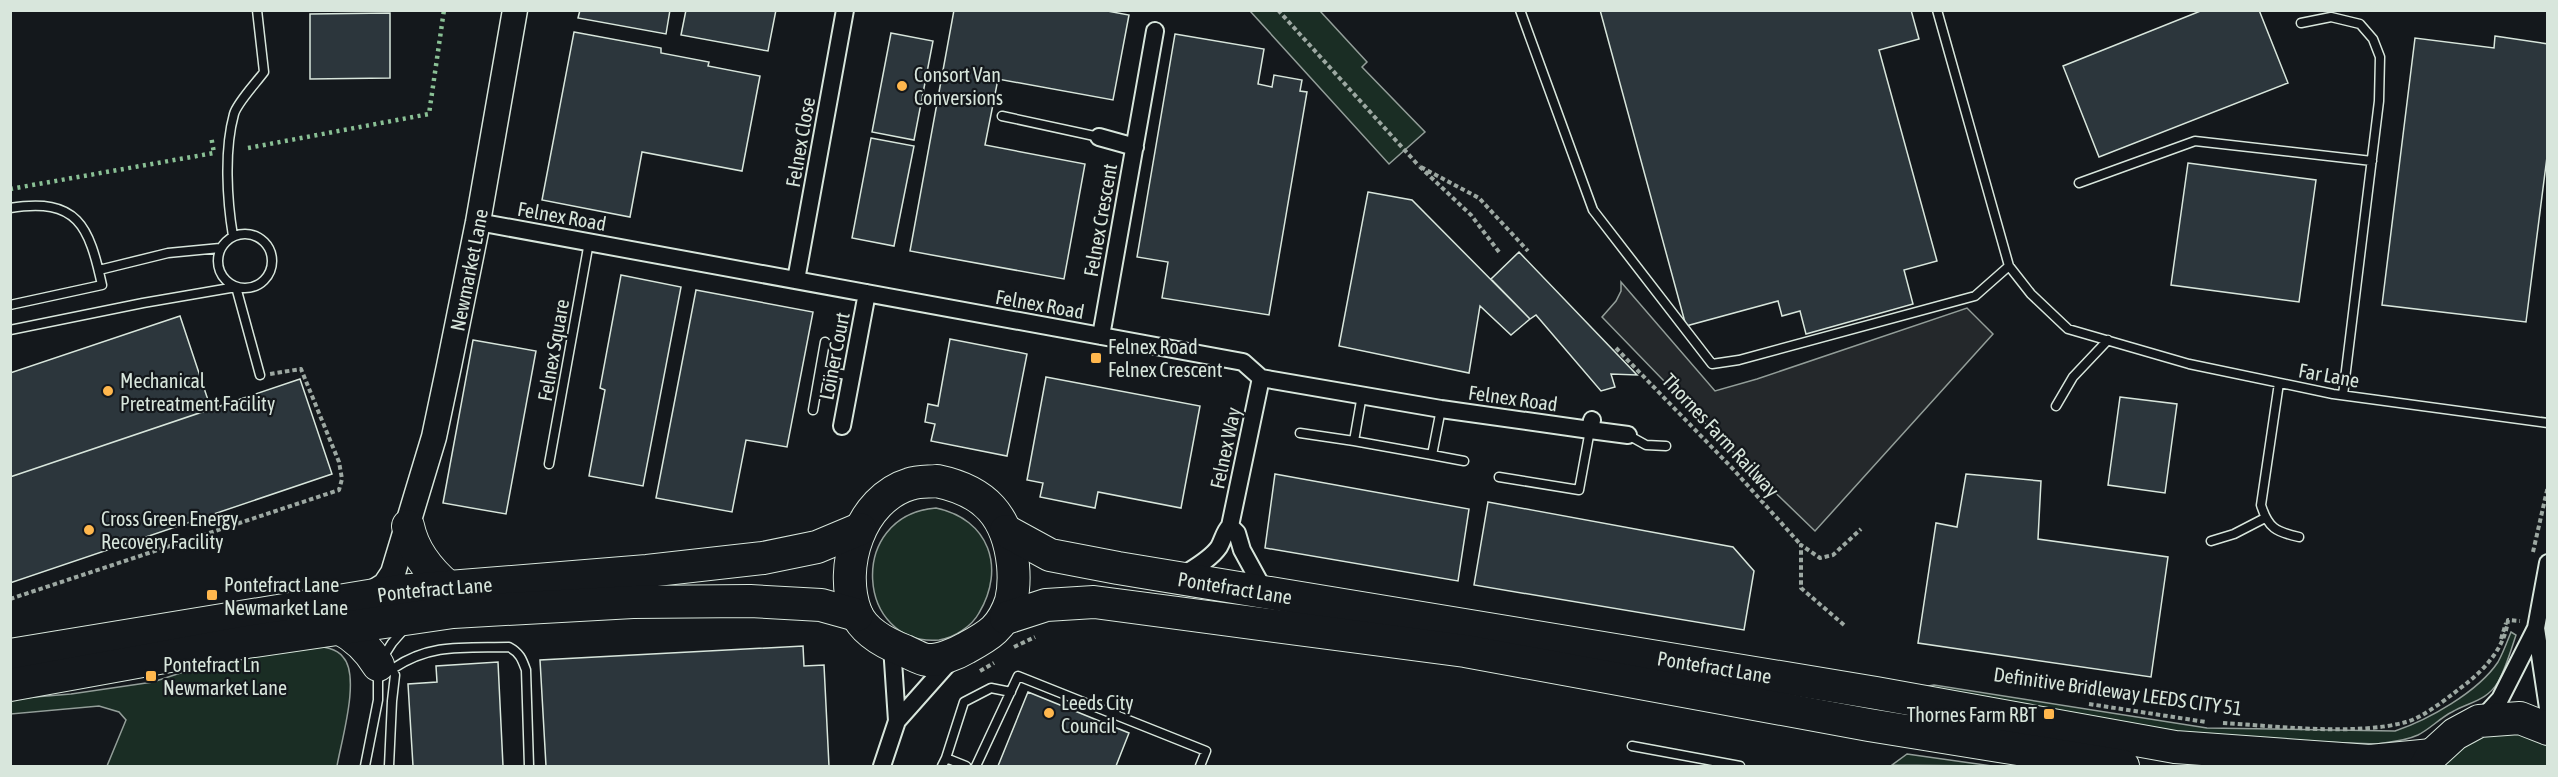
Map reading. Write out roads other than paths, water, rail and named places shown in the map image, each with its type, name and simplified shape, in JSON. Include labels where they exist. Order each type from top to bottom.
[{"type":"highway","points":[[937,482],[960,486],[980,498],[996,512],[1006,531],[1014,576],[1006,618],[990,635],[956,653],[927,660],[892,646],[873,634],[856,615],[850,588],[852,554],[860,529],[871,512],[886,496],[910,483],[937,482]]},
{"type":"highway","points":[[408,526],[411,541],[427,567],[448,587]]},
{"type":"highway","name":"Pontefract Lane","points":[[10,655],[369,596],[448,587],[647,571],[763,558],[817,547],[860,529]]},
{"type":"highway","name":"Pontefract Lane","points":[[1006,531],[1050,555],[1876,693],[2175,747],[2370,761],[2429,760]]},
{"type":"highway","name":"Pontefract Lane","points":[[10,685],[247,642],[453,612],[680,601],[750,601],[821,605],[856,615]]},
{"type":"highway","name":"Pontefract Lane","points":[[1006,618],[1046,605],[1094,602],[1465,651],[1869,725],[2123,766]]},
{"type":"highway","points":[[339,628],[355,637],[386,667]]},
{"type":"highway","points":[[2429,760],[2455,735],[2479,721],[2520,718],[2547,729]]},
{"type":"street","name":"Newmarket Lane","points":[[369,596],[385,585],[393,573],[434,436],[478,222],[515,10]]},
{"type":"street","name":"Felnex Close","points":[[796,280],[845,10]]},
{"type":"street","name":"Felnex Crescent","points":[[1101,336],[1155,31]]},
{"type":"street","name":"Felnex Crescent","points":[[1099,137],[1135,147]]},
{"type":"street","name":"Felnex Road","points":[[478,222],[1244,362],[1261,378],[1441,409],[1591,424],[1628,435]]},
{"type":"street","name":"Loiner Court","points":[[842,426],[867,293]]},
{"type":"street","name":"Felnex Way","points":[[1179,578],[1218,548],[1230,526],[1261,378]]},
{"type":"street","points":[[1230,526],[1237,533],[1242,550],[1265,592]]},
{"type":"street","points":[[2479,721],[2500,699],[2536,628],[2547,563]]},
{"type":"street","points":[[2536,628],[2547,708]]},
{"type":"street","points":[[882,766],[897,720],[892,646]]},
{"type":"street","points":[[897,720],[956,653]]},
{"type":"lane","points":[[233,236],[228,206],[229,152],[234,112],[264,72],[262,35],[257,10]]},
{"type":"lane","points":[[1520,10],[1593,210],[1712,364],[1739,360],[1975,296],[2009,266],[1937,10]]},
{"type":"lane","points":[[2301,23],[2331,17],[2360,24],[2373,39],[2379,57],[2381,76],[2372,161],[2343,395]]},
{"type":"lane","points":[[1002,116],[1099,137]]},
{"type":"lane","points":[[2079,183],[2195,141],[2372,161]]},
{"type":"lane","points":[[10,208],[37,204],[66,211],[82,227],[95,253],[102,285],[10,305]]},
{"type":"lane","points":[[10,330],[143,303],[236,287],[245,289],[262,283],[268,276],[272,259],[270,251],[259,237],[250,234],[233,236],[220,249],[218,258],[222,276],[236,287],[260,375]]},
{"type":"lane","name":"Felnex Square","points":[[549,464],[589,242]]},
{"type":"lane","points":[[99,270],[168,253],[220,249]]},
{"type":"lane","name":"Far Lane","points":[[2009,266],[2031,294],[2068,329],[2189,364],[2279,383],[2343,395],[2547,423]]},
{"type":"lane","points":[[2056,406],[2073,377],[2108,340]]},
{"type":"lane","points":[[813,410],[825,342]]},
{"type":"lane","points":[[820,370],[852,376]]},
{"type":"lane","points":[[2279,383],[2261,505],[2265,519],[2274,529],[2299,537]]},
{"type":"lane","points":[[1354,441],[1362,395]]},
{"type":"lane","points":[[1432,455],[1441,409]]},
{"type":"lane","points":[[1499,477],[1579,490],[1591,424]]},
{"type":"lane","points":[[1300,433],[1464,461]]},
{"type":"lane","points":[[1628,435],[1646,444],[1666,446]]},
{"type":"lane","points":[[2211,541],[2234,534],[2265,519]]},
{"type":"lane","points":[[365,766],[392,643],[416,617]]},
{"type":"lane","points":[[386,667],[442,648],[509,648],[515,651],[521,656],[526,670],[530,766]]},
{"type":"lane","points":[[386,667],[395,675],[389,766]]},
{"type":"lane","points":[[976,766],[1018,676],[1206,750],[1200,766]]},
{"type":"lane","points":[[966,766],[944,762],[964,702],[991,688],[1011,692]]},
{"type":"lane","points":[[1632,746],[1740,766]]},
{"type":"place","name":"Consort Van Conversions","points":[[902,86]]},
{"type":"place","name":"Felnex Road Felnex Crescent","points":[[1096,358]]},
{"type":"place","name":"Mechanical Pretreatment Facility","points":[[108,391]]},
{"type":"place","name":"Cross Green Energy Recovery Facility","points":[[89,530]]},
{"type":"place","name":"Pontefract Lane Newmarket Lane","points":[[212,595]]},
{"type":"place","name":"Pontefract Ln Newmarket Lane","points":[[151,676]]},
{"type":"place","name":"Leeds City Council","points":[[1049,713]]},
{"type":"place","name":"Thornes Farm RBT","points":[[2049,714]]}]
